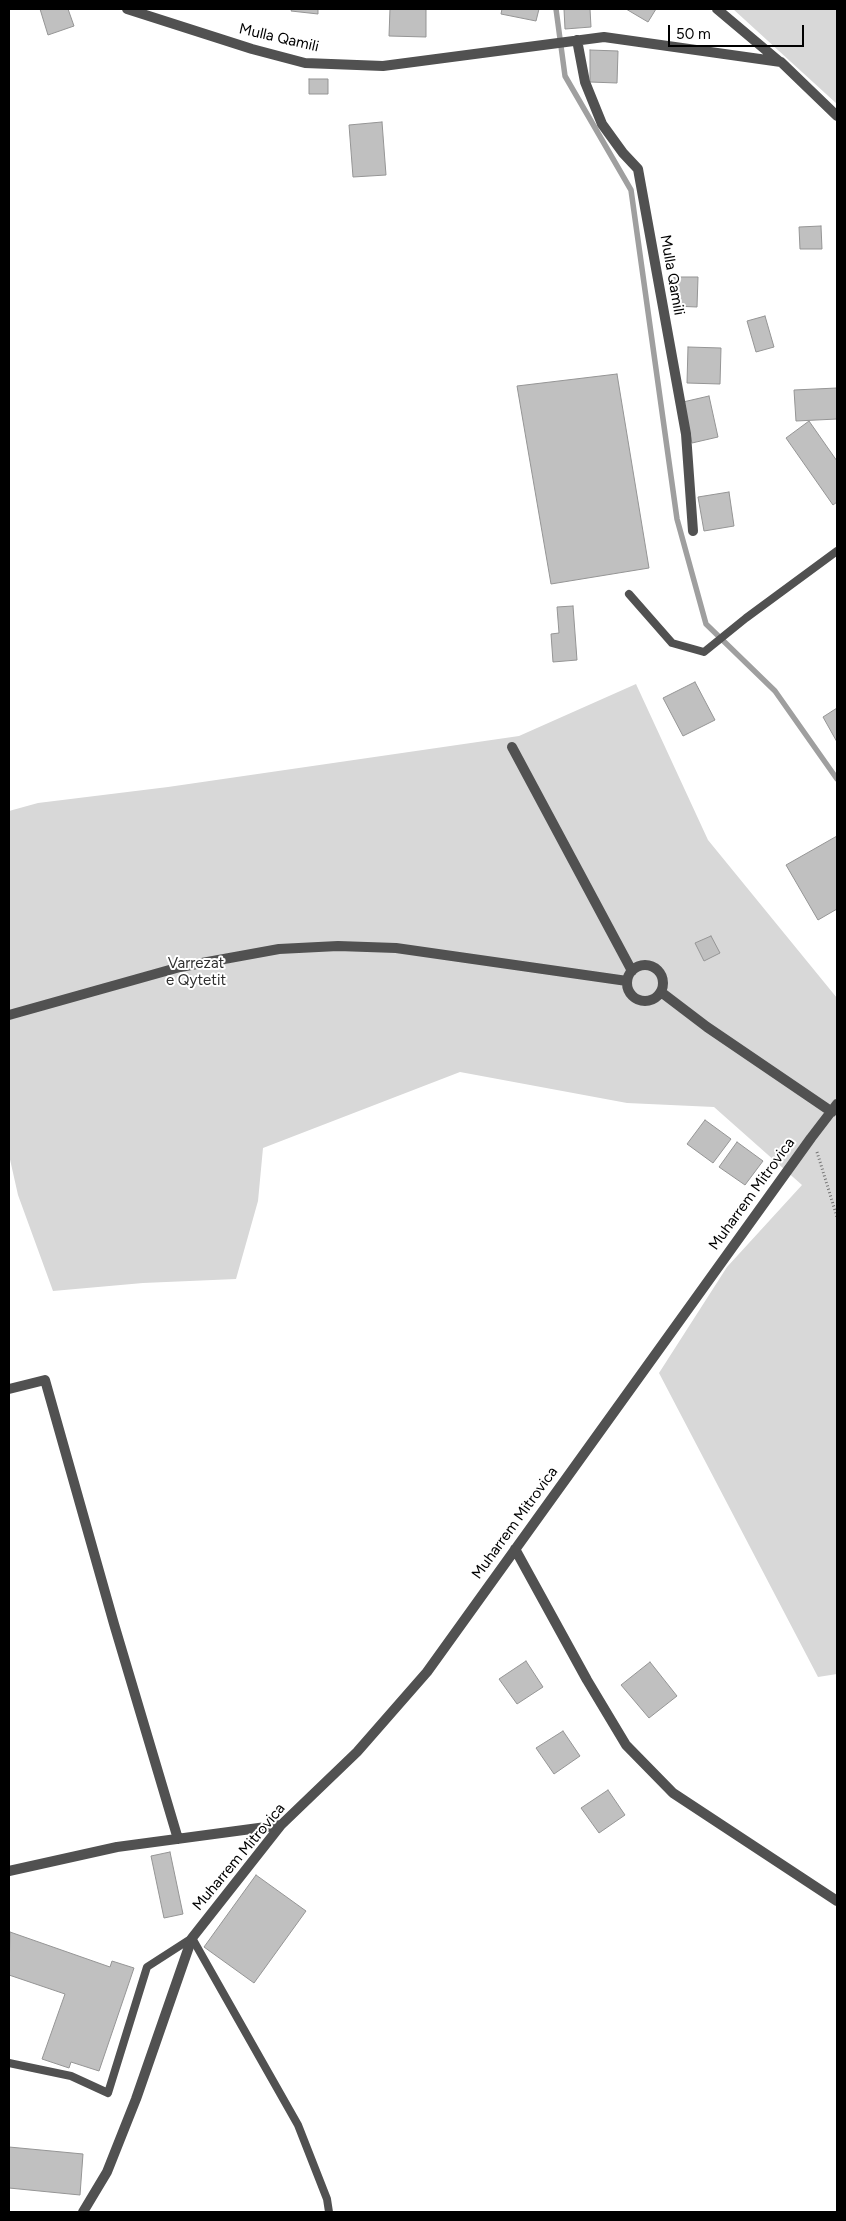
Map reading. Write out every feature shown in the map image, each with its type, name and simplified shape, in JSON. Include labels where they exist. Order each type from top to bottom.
[{"type":"street","name":"Mulla Qamili","points":[[127,9],[252,49],[305,63],[383,66],[604,37],[781,62]]},
{"type":"street","points":[[717,9],[781,62],[837,116]]},
{"type":"street","name":"Mulla Qamili","points":[[577,40],[585,82],[602,124],[623,154],[638,169],[686,434],[693,531]]},
{"type":"street","points":[[512,747],[632,970]]},
{"type":"street","points":[[9,1015],[180,966],[279,949],[338,946],[396,948],[627,981]]},
{"type":"street","points":[[642,965],[658,970],[663,980],[661,992],[652,1000],[640,1000],[630,993],[627,981],[632,970],[642,965]]},
{"type":"street","points":[[661,992],[707,1026],[834,1108]]},
{"type":"street","name":"Muharrem Mitrovica","points":[[82,2212],[107,2172],[129,2117],[192,1938],[281,1825],[357,1752],[427,1672],[834,1108]]},
{"type":"street","points":[[9,1389],[45,1380],[114,1624],[178,1839]]},
{"type":"street","points":[[515,1549],[587,1680],[626,1745],[673,1793],[837,1901]]},
{"type":"street","points":[[9,1871],[117,1847],[281,1825]]},
{"type":"lane","points":[[629,594],[672,643],[704,652],[746,618],[837,551]]},
{"type":"lane","points":[[9,2063],[72,2076],[108,2093],[147,1967],[192,1938],[298,2125],[327,2199],[329,2212]]},
{"type":"path","points":[[811,1138],[818,1152],[837,1217]]},
{"type":"green space","points":[[733,9],[837,9],[837,104]]},
{"type":"green space","name":"Varrezat e Qytetit","points":[[636,684],[708,840],[837,998],[837,1674],[818,1677],[659,1373],[727,1267],[802,1185],[714,1107],[627,1103],[460,1072],[263,1148],[258,1201],[236,1279],[143,1283],[53,1291],[18,1195],[9,1155],[9,811],[38,803],[168,787],[519,736]]},
{"type":"building","points":[[40,9],[68,9],[74,26],[48,35]]},
{"type":"building","points":[[292,9],[318,9],[318,14],[291,11]]},
{"type":"building","points":[[390,9],[426,9],[426,37],[389,36]]},
{"type":"building","points":[[502,9],[539,9],[536,21],[501,14]]},
{"type":"building","points":[[564,9],[590,9],[591,27],[565,29]]},
{"type":"building","points":[[626,9],[656,9],[648,22]]},
{"type":"building","points":[[590,50],[618,51],[617,83],[590,82]]},
{"type":"building","points":[[309,79],[328,79],[328,94],[309,94]]},
{"type":"building","points":[[382,122],[386,175],[353,177],[349,125]]},
{"type":"building","points":[[821,226],[822,249],[800,249],[799,227]]},
{"type":"building","points":[[674,277],[698,277],[697,307],[673,306]]},
{"type":"building","points":[[765,316],[774,347],[756,352],[747,321]]},
{"type":"building","points":[[688,347],[721,348],[720,384],[687,383]]},
{"type":"building","points":[[617,374],[649,568],[551,584],[517,386]]},
{"type":"building","points":[[837,388],[837,419],[796,421],[794,390]]},
{"type":"building","points":[[709,396],[718,437],[692,443],[683,402]]},
{"type":"building","points":[[809,421],[837,461],[837,502],[833,505],[786,438]]},
{"type":"building","points":[[729,492],[734,526],[704,531],[698,497]]},
{"type":"building","points":[[573,606],[577,660],[553,662],[551,634],[559,633],[557,607]]},
{"type":"building","points":[[695,682],[715,720],[683,736],[663,698]]},
{"type":"building","points":[[837,708],[837,742],[823,717]]},
{"type":"building","points":[[837,836],[837,909],[818,920],[786,865]]},
{"type":"building","points":[[711,936],[720,953],[704,961],[695,943]]},
{"type":"building","points":[[705,1120],[731,1139],[713,1163],[687,1144]]},
{"type":"building","points":[[737,1142],[763,1161],[745,1185],[719,1167]]},
{"type":"building","points":[[526,1661],[543,1687],[517,1704],[499,1679]]},
{"type":"building","points":[[650,1662],[677,1696],[649,1718],[621,1685]]},
{"type":"building","points":[[563,1731],[580,1756],[554,1774],[536,1748]]},
{"type":"building","points":[[608,1790],[625,1815],[599,1833],[581,1808]]},
{"type":"building","points":[[170,1852],[183,1914],[164,1918],[151,1856]]},
{"type":"building","points":[[256,1875],[306,1911],[254,1983],[204,1947]]},
{"type":"building","points":[[10,1932],[110,1967],[112,1961],[134,1968],[99,2071],[71,2062],[69,2068],[42,2059],[65,1994],[9,1975]]},
{"type":"building","points":[[9,2147],[83,2154],[80,2195],[9,2188]]},
{"type":"waterway","points":[[556,9],[565,76],[631,190],[677,519],[706,624],[775,691],[837,779]]}]
